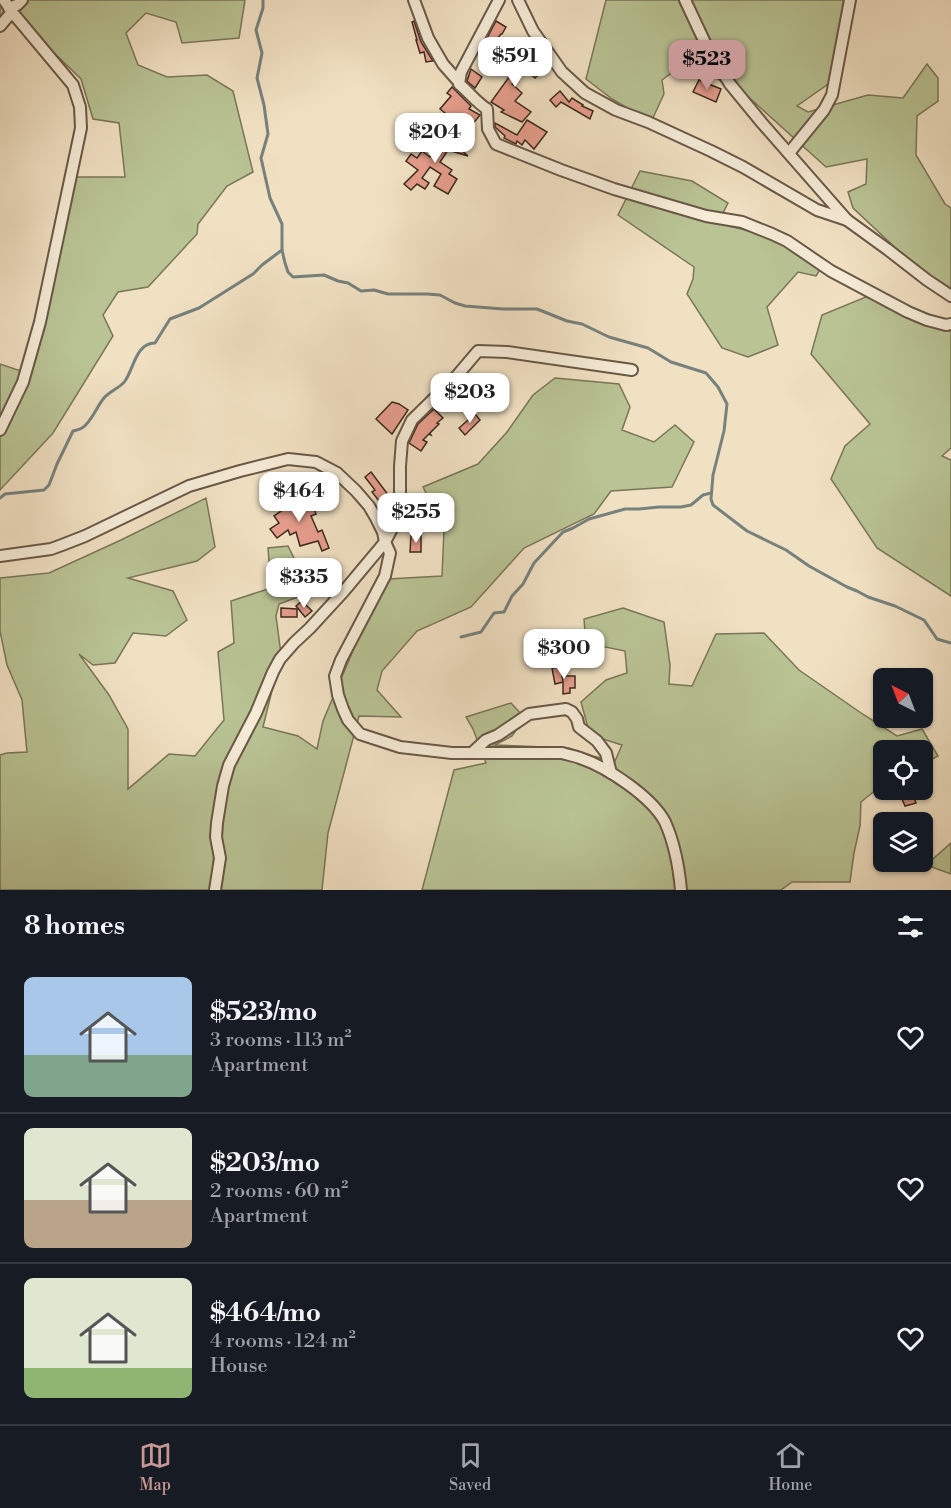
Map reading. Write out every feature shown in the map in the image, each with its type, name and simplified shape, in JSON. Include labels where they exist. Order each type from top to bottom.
[{"type":"street","points":[[9,6],[17,5],[22,0]]},
{"type":"street","points":[[414,0],[428,38],[443,64],[459,84],[487,109],[489,129],[496,144],[614,189],[706,216],[742,222],[763,230],[787,241],[855,285],[908,312],[927,320],[946,325],[951,324]]},
{"type":"street","points":[[458,81],[499,0]]},
{"type":"street","points":[[518,0],[533,31],[562,72],[585,93],[615,110],[648,122],[711,151],[817,210],[847,220]]},
{"type":"street","points":[[685,0],[708,49],[730,84],[847,220],[951,296]]},
{"type":"street","points":[[789,153],[824,110],[832,95],[850,0]]},
{"type":"street","points":[[0,26],[9,6]]},
{"type":"street","points":[[0,430],[23,382],[40,322],[81,128],[80,107],[73,85],[9,6]]},
{"type":"street","points":[[215,890],[220,858],[216,837],[217,823],[229,765],[280,659],[338,598],[385,542],[396,521],[400,500],[402,441],[412,420],[455,378],[478,351],[507,352],[632,370]]},
{"type":"street","points":[[0,556],[51,549],[62,545],[189,486],[288,459],[316,462],[337,473],[369,506],[383,532],[390,553],[385,576],[335,676],[338,695],[348,720],[360,734],[400,747],[452,753],[562,753],[596,764],[630,785],[645,798],[664,822],[679,870],[681,890]]},
{"type":"street","points":[[473,753],[486,740],[515,725],[530,714],[566,709],[572,712],[579,727],[597,741],[606,753],[611,773]]},
{"type":"green space","points":[[0,0],[245,0],[239,38],[182,43],[176,22],[146,13],[126,33],[138,65],[167,77],[207,75],[233,91],[253,172],[227,186],[198,224],[197,234],[148,287],[118,292],[103,315],[113,336],[53,433],[0,490],[0,364],[30,374],[76,177],[125,177],[119,123],[93,119],[81,79],[12,12],[0,20]]},
{"type":"green space","points":[[606,0],[847,0],[831,82],[797,106],[808,112],[868,95],[903,98],[927,64],[938,78],[938,101],[917,116],[916,155],[945,204],[951,208],[951,300],[853,208],[848,192],[866,184],[867,159],[826,167],[743,92],[708,74],[677,69],[662,80],[664,94],[651,122],[612,99],[586,79]]},
{"type":"green space","points":[[640,171],[692,181],[728,203],[718,223],[776,238],[823,265],[816,276],[798,272],[767,307],[778,345],[748,357],[722,348],[687,294],[693,279],[694,267],[618,215]]},
{"type":"green space","points":[[873,294],[928,325],[951,331],[951,448],[942,456],[951,460],[951,596],[877,548],[831,479],[845,446],[870,424],[811,354],[822,315]]},
{"type":"green space","points":[[555,378],[619,384],[630,407],[622,430],[654,442],[675,425],[694,442],[672,487],[611,491],[594,514],[524,548],[471,607],[417,631],[382,671],[377,690],[401,717],[359,716],[328,833],[322,890],[0,890],[0,755],[27,752],[22,700],[7,665],[0,631],[0,578],[49,573],[206,498],[215,547],[197,561],[128,578],[173,591],[187,620],[166,636],[133,633],[115,663],[93,665],[79,654],[109,695],[128,729],[128,789],[169,754],[195,756],[224,720],[218,652],[234,643],[231,601],[271,588],[268,548],[288,546],[311,592],[279,604],[276,616],[281,654],[263,727],[298,736],[317,749],[323,721],[357,641],[388,579],[442,576],[444,530],[423,487],[478,464],[507,432],[533,395]]},
{"type":"green space","points":[[623,608],[664,622],[670,665],[669,684],[692,686],[716,634],[764,633],[799,670],[873,721],[873,728],[884,728],[897,736],[922,729],[929,740],[873,740],[873,792],[861,802],[860,826],[850,882],[792,882],[781,890],[422,890],[454,770],[486,763],[466,717],[511,703],[525,718],[512,736],[495,745],[569,748],[615,761],[622,745],[590,735],[581,702],[606,680],[627,673],[625,651],[586,643],[584,619]]},
{"type":"green space","points":[[933,748],[938,756],[933,759]]},
{"type":"green space","points":[[951,843],[951,874],[933,868],[933,859]]},
{"type":"building","points":[[414,21],[421,42],[433,61],[426,62],[424,52],[420,53],[412,22]]},
{"type":"building","points":[[496,21],[506,27],[490,48],[484,44]]},
{"type":"building","points":[[518,50],[540,73],[535,78],[526,70],[512,84],[522,93],[515,101],[531,112],[522,122],[501,112],[504,110],[491,102],[512,73],[506,67]]},
{"type":"building","points":[[471,69],[482,77],[475,88],[467,81]]},
{"type":"building","points":[[699,80],[721,89],[716,102],[693,92]]},
{"type":"building","points":[[452,87],[471,106],[469,109],[480,115],[468,130],[451,118],[440,128],[435,123],[445,113],[440,109],[451,96],[447,93]]},
{"type":"building","points":[[560,91],[569,102],[572,98],[593,111],[590,119],[561,102],[556,107],[550,100]]},
{"type":"building","points":[[527,120],[547,132],[534,149],[525,140],[522,145],[517,141],[516,144],[504,138],[505,136],[495,127],[495,123],[517,135]]},
{"type":"building","points":[[439,129],[455,139],[452,144],[468,156],[448,150],[440,162],[452,170],[449,174],[457,179],[448,194],[434,186],[441,174],[430,167],[422,178],[429,183],[425,189],[417,184],[411,190],[404,184],[418,170],[406,161],[411,154],[417,158],[422,151],[430,157],[437,146],[433,145],[431,140]]},
{"type":"building","points":[[458,385],[467,394],[456,404],[448,395]]},
{"type":"building","points":[[392,402],[408,410],[392,434],[376,419]]},
{"type":"building","points":[[434,409],[443,418],[437,423],[439,424],[430,433],[431,435],[429,434],[423,440],[427,442],[421,451],[409,443],[418,424]]},
{"type":"building","points":[[475,414],[480,420],[465,435],[459,428]]},
{"type":"building","points":[[371,472],[392,500],[390,510],[385,504],[383,506],[372,492],[375,490],[365,477]]},
{"type":"building","points":[[291,491],[302,505],[311,501],[316,514],[311,516],[318,532],[322,530],[329,548],[322,551],[318,541],[300,546],[296,532],[290,535],[288,530],[277,538],[270,529],[279,523],[274,516],[291,504],[285,496]]},
{"type":"building","points":[[411,536],[421,536],[421,552],[410,552]]},
{"type":"building","points":[[302,601],[312,611],[305,617],[296,606]]},
{"type":"building","points":[[281,608],[297,609],[297,617],[281,617]]},
{"type":"building","points":[[560,667],[563,681],[562,676],[575,676],[575,688],[570,688],[570,693],[563,694],[563,682],[555,684],[552,668]]},
{"type":"building","points":[[902,800],[915,800],[916,803],[905,806]]},
{"type":"waterway","points":[[263,0],[263,8],[256,30],[262,53],[257,78],[268,134],[261,158],[270,198],[282,224],[282,250],[285,263],[288,272],[293,277],[324,275],[348,283],[361,291],[440,295],[465,306],[537,309],[567,321],[582,324],[609,337],[648,348],[671,362],[706,373],[718,387],[727,404],[724,431],[713,475],[711,499],[713,505],[747,531],[786,550],[847,587],[924,620],[937,639],[951,643]]},
{"type":"waterway","points":[[0,498],[5,494],[44,490],[49,485],[73,431],[85,426],[104,398],[123,383],[136,357],[144,347],[155,343],[170,319],[199,308],[253,274],[282,250]]},
{"type":"waterway","points":[[461,637],[481,632],[494,613],[504,612],[534,563],[563,532],[589,519],[625,509],[691,505],[703,495],[711,493]]}]
